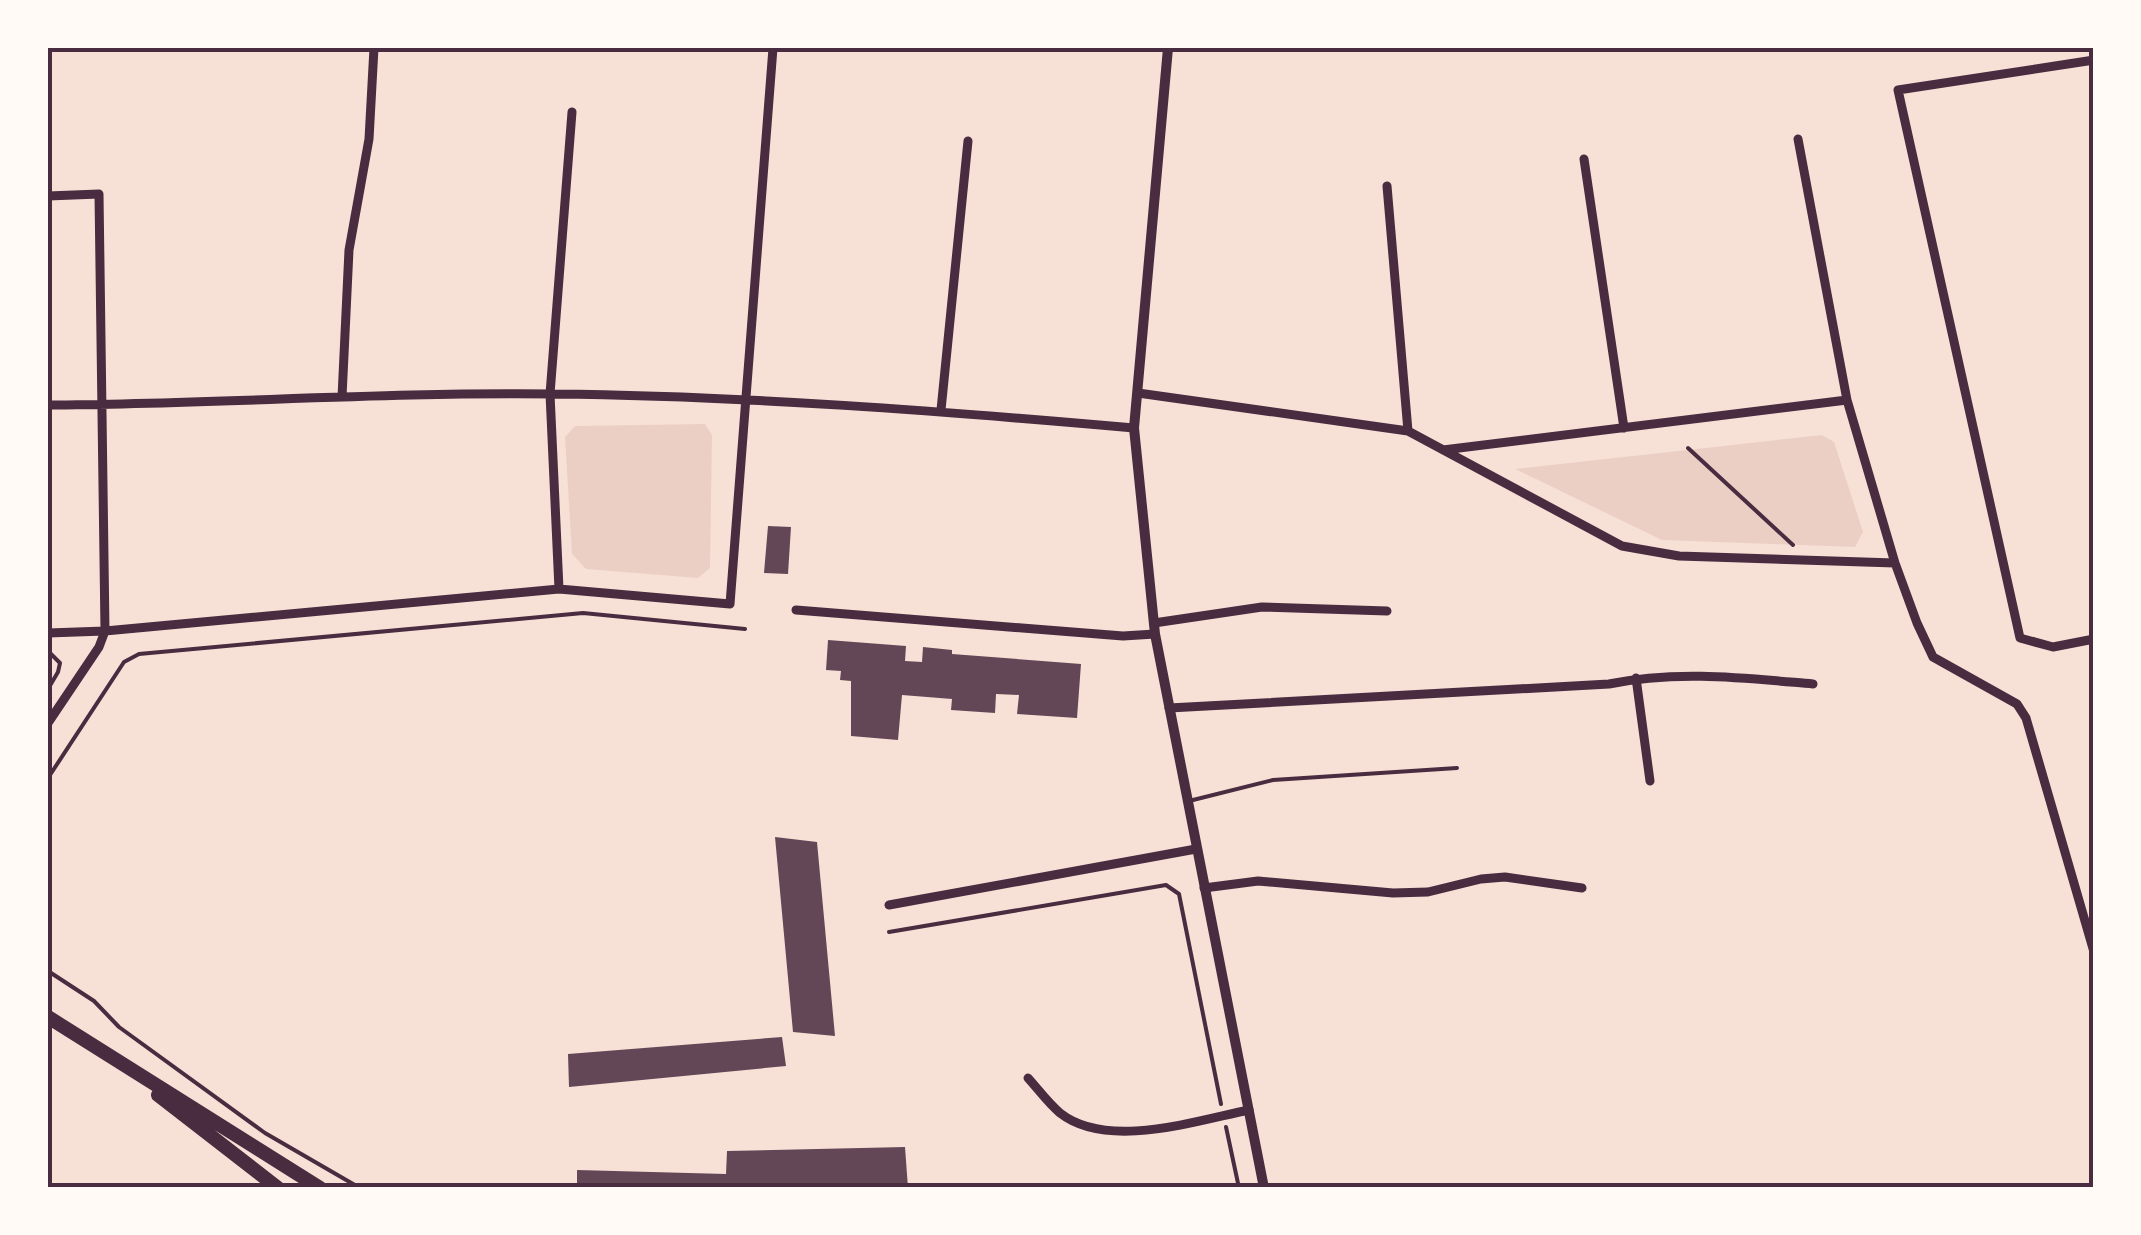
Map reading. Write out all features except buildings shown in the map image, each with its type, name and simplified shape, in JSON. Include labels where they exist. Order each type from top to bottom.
[{"type":"main road","points":[[48,1017],[320,1188]]},
{"type":"main road","points":[[89,1043],[278,1188]]},
{"type":"street","points":[[342,398],[350,250],[368,140],[374,48]]},
{"type":"street","points":[[48,633],[559,589],[730,604],[774,48]]},
{"type":"street","points":[[1168,48],[1134,428],[1154,629],[1264,1188]]},
{"type":"street","points":[[2094,60],[1898,90],[2020,638],[2053,647],[2094,639]]},
{"type":"street","points":[[559,589],[550,394],[572,112]]},
{"type":"street","points":[[1798,140],[1847,400],[1895,564],[1933,658],[2018,704],[2026,718],[2094,952]]},
{"type":"street","points":[[941,410],[968,141]]},
{"type":"street","points":[[1584,159],[1624,428]]},
{"type":"street","points":[[1387,186],[1408,431]]},
{"type":"street","points":[[48,196],[98,194],[105,630],[99,647],[48,723]]},
{"type":"street","points":[[1138,392],[1408,431],[1622,546],[1679,556],[1895,564]]},
{"type":"street","points":[[48,405],[550,394],[744,397],[1134,428]]},
{"type":"street","points":[[1440,450],[1847,400]]},
{"type":"street","points":[[796,610],[1123,636],[1262,608],[1387,611]]},
{"type":"street","points":[[1170,708],[1608,684],[1636,678],[1701,675],[1813,684]]},
{"type":"street","points":[[1636,678],[1650,781]]},
{"type":"street","points":[[888,905],[1196,849]]},
{"type":"street","points":[[1204,888],[1258,881],[1410,892],[1505,877],[1582,888]]},
{"type":"street","points":[[1028,1078],[1060,1113],[1089,1128],[1140,1132],[1249,1110]]},
{"type":"lane","points":[[1188,801],[1273,780],[1456,768]]},
{"type":"path","points":[[1688,448],[1793,544]]},
{"type":"path","points":[[48,778],[124,662],[139,654],[583,614],[746,629]]},
{"type":"path","points":[[48,651],[60,663],[48,689]]},
{"type":"path","points":[[889,932],[1166,885],[1178,894],[1239,1188]]},
{"type":"path","points":[[48,971],[94,1001],[118,1027],[265,1133],[360,1188]]},
{"type":"shaded area","points":[[705,424],[712,435],[710,568],[698,578],[586,569],[572,554],[565,437],[575,426]]},
{"type":"shaded area","points":[[1822,435],[1834,442],[1863,532],[1855,547],[1662,540],[1515,469]]}]
